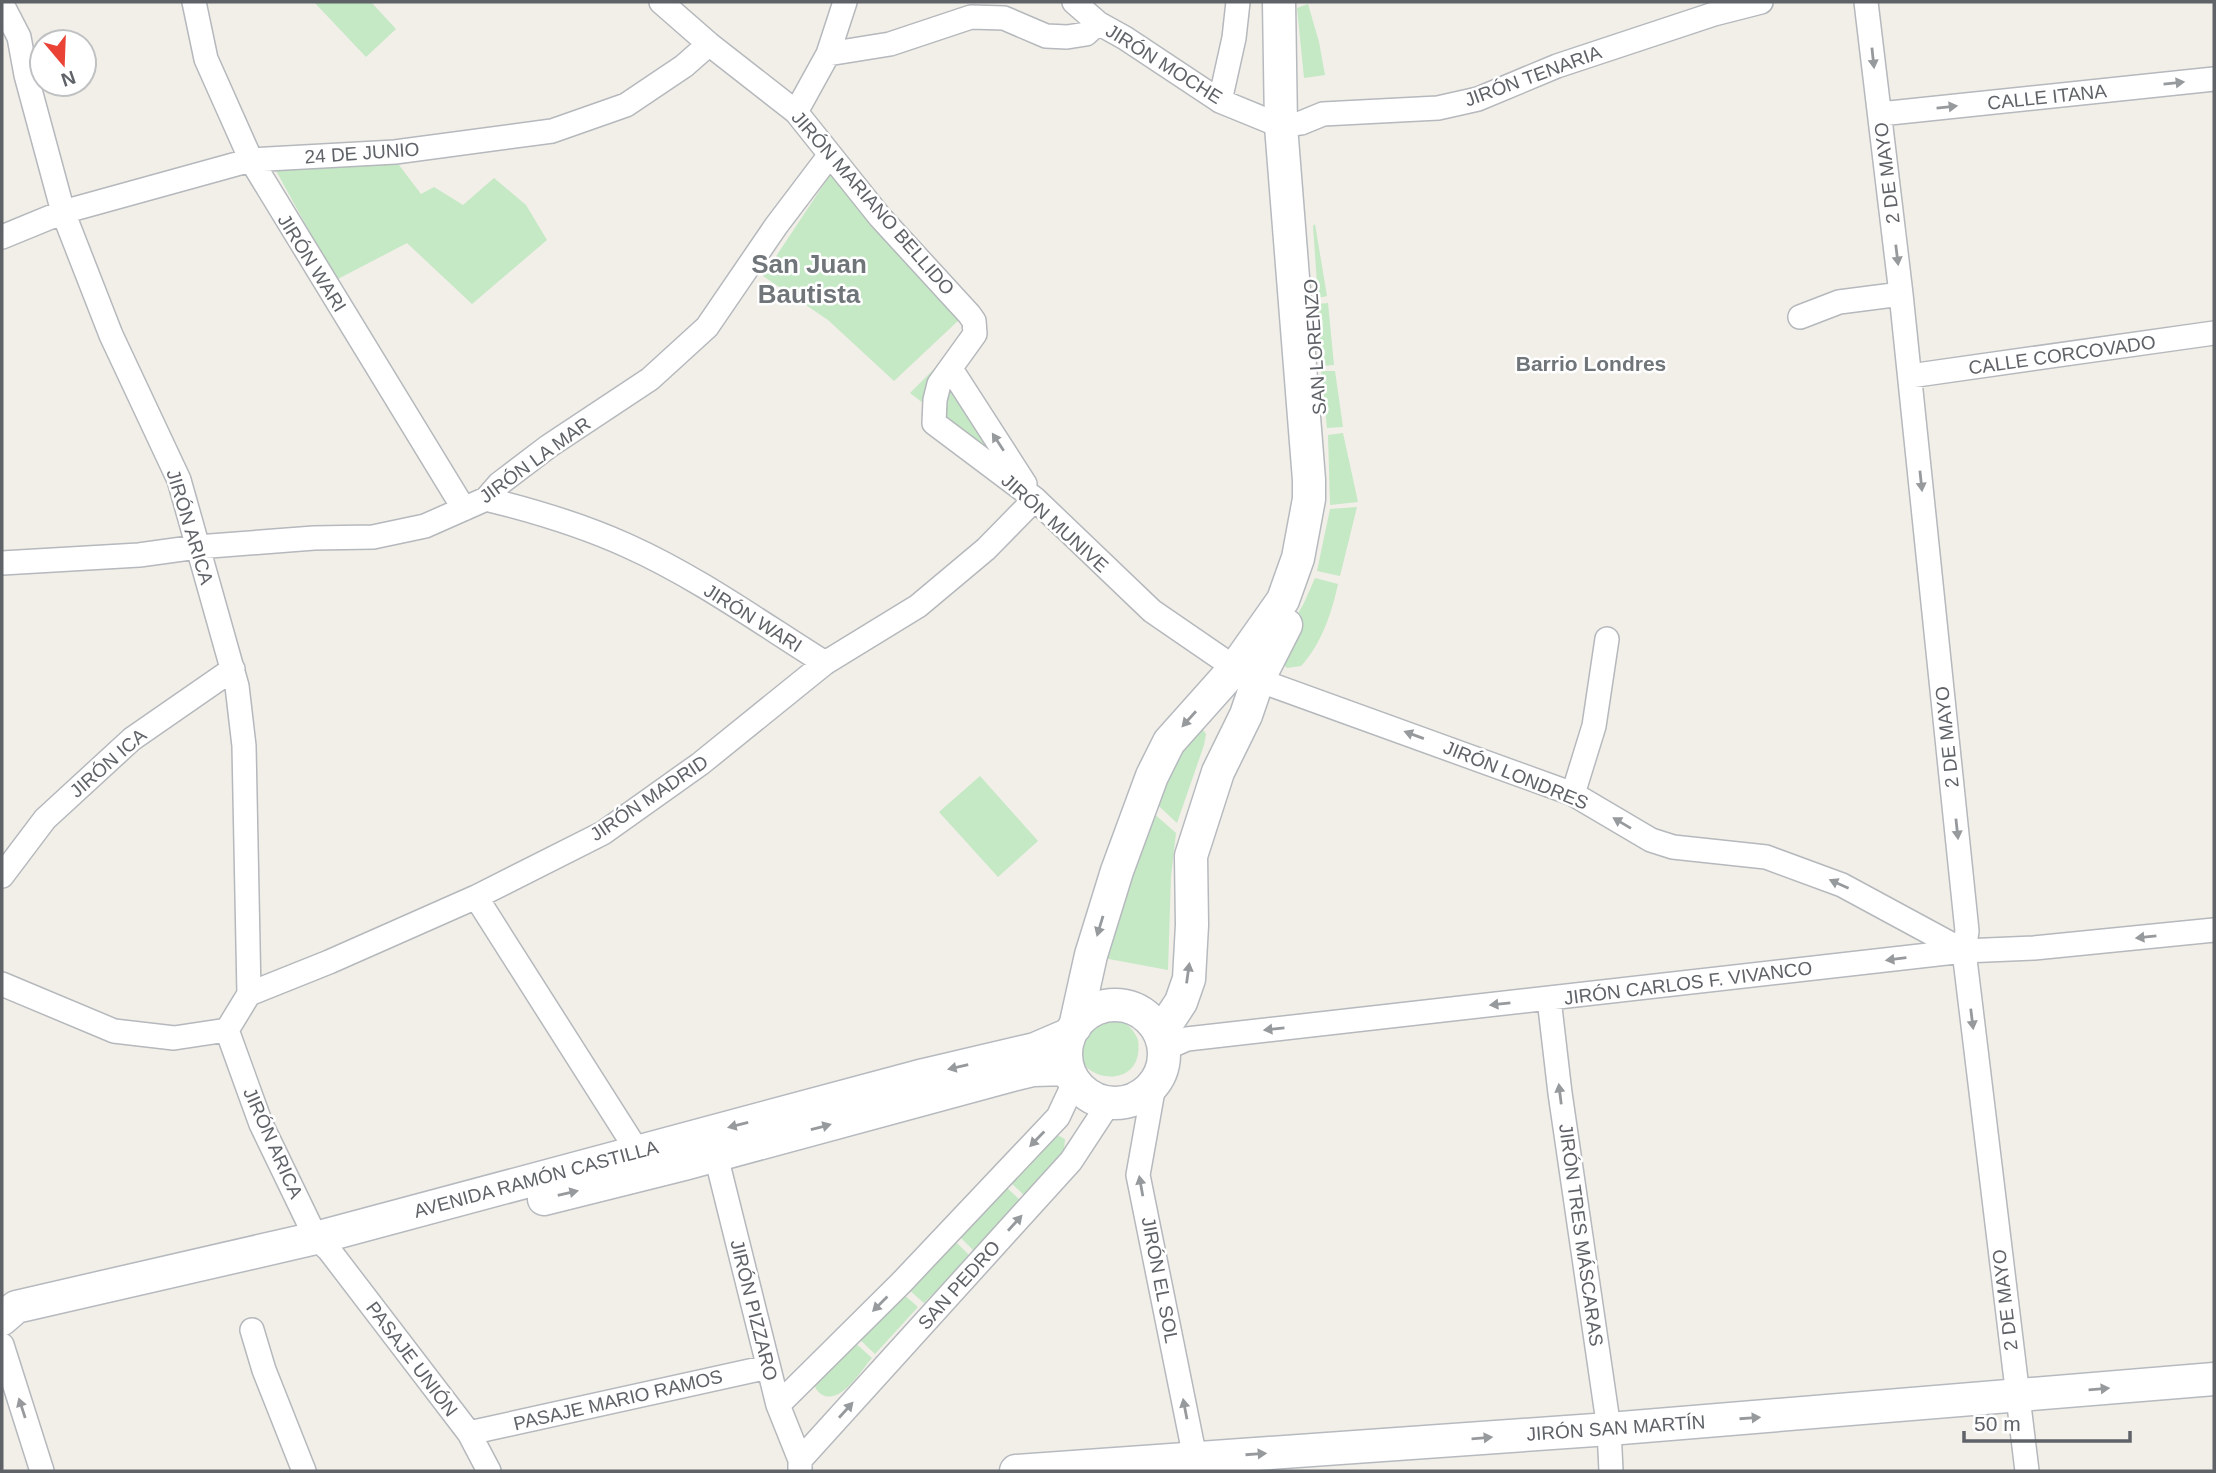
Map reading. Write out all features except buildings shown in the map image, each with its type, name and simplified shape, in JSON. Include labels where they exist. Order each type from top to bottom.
[{"type":"street","name":"JIRÓN WARI","points":[[194,2],[206,59],[251,160],[464,509]]},
{"type":"street","name":"JIRÓN MARIANO BELLIDO","points":[[661,2],[709,44],[796,112],[880,218],[969,314],[974,321],[975,334]]},
{"type":"street","points":[[796,112],[828,54],[845,2]]},
{"type":"street","name":"JIRÓN MOCHE","points":[[1074,2],[1098,23],[1220,101],[1291,124]]},
{"type":"street","points":[[1220,101],[1234,38],[1238,2]]},
{"type":"street","name":"SAN LORENZO","points":[[1246,674],[1300,601],[1310,574],[1324,507],[1324,458],[1279,2]]},
{"type":"street","name":"SAN LORENZO","points":[[1290,2],[1291,124]]},
{"type":"street","name":"JIRÓN TENARIA","points":[[1291,124],[1323,114],[1438,108],[1478,99],[1557,66],[1714,14],[1761,2]]},
{"type":"street","name":"2 DE MAYO","points":[[1867,2],[1910,376],[1967,931],[1964,951],[2027,1471]]},
{"type":"street","name":"JIRÓN ARICA","points":[[2,4],[19,37],[26,75],[63,212],[111,335],[179,480],[233,669],[244,746],[249,994]]},
{"type":"street","points":[[828,54],[890,44],[971,17],[1004,18],[1046,36],[1067,37],[1086,34],[1098,23]]},
{"type":"street","name":"24 DE JUNIO","points":[[2,237],[63,212],[251,160],[395,152],[552,131],[625,105],[684,66],[709,44]]},
{"type":"street","name":"CALLE ITANA","points":[[1880,114],[2214,79]]},
{"type":"street","name":"JIRÓN LA MAR","points":[[2,563],[139,555],[197,547],[314,538],[373,537],[425,526],[486,499],[499,484],[549,446],[650,379],[707,327],[776,226],[829,156]]},
{"type":"street","points":[[1800,317],[1839,302],[1901,295]]},
{"type":"street","name":"CALLE CORCOVADO","points":[[1910,376],[2214,333]]},
{"type":"street","name":"JIRÓN MUNIVE","points":[[975,334],[939,384],[934,423],[1035,499],[1152,611],[1246,674]]},
{"type":"street","points":[[951,369],[1035,499]]},
{"type":"street","name":"JIRÓN WARI","points":[[486,499],[568,522],[629,546],[681,574],[825,663]]},
{"type":"street","name":"JIRÓN MADRID","points":[[249,994],[476,897],[603,833],[737,735],[825,663],[918,606],[986,549],[1035,499]]},
{"type":"street","points":[[1573,794],[1594,726],[1607,639]]},
{"type":"street","name":"JIRÓN ICA","points":[[2,876],[45,819],[132,739],[233,669]]},
{"type":"street","points":[[778,1405],[901,1283],[1058,1116],[1071,1076],[1066,1046],[1117,871],[1152,776],[1169,742],[1246,674]]},
{"type":"street","points":[[1071,1076],[1084,1093],[1108,1103],[1125,1102],[1141,1096],[1154,1085],[1160,1074],[1162,1041],[1189,979],[1192,925],[1191,856],[1218,772],[1246,715],[1246,674]]},
{"type":"street","name":"JIRÓN LONDRES","points":[[1246,674],[1573,794],[1651,840],[1673,846],[1766,857],[1842,885],[1964,951]]},
{"type":"street","points":[[476,897],[638,1152]]},
{"type":"street","name":"JIRÓN CARLOS F. VIVANCO","points":[[1162,1041],[1964,951],[2034,948],[2214,930]]},
{"type":"street","points":[[2,984],[114,1031],[174,1038],[227,1030],[249,994]]},
{"type":"street","name":"JIRÓN TRES MÁSCARAS","points":[[1549,999],[1609,1429],[1611,1471]]},
{"type":"street","points":[[1072,1030],[1083,1017],[1094,1010],[1119,1006],[1143,1014],[1162,1041]]},
{"type":"street","name":"JIRÓN ARICA","points":[[227,1030],[261,1124],[323,1244]]},
{"type":"street","name":"AVENIDA RAMÓN CASTILLA","points":[[2,1325],[22,1326],[323,1244],[638,1152],[924,1075],[1035,1049],[1072,1030]]},
{"type":"street","name":"AVENIDA RAMÓN CASTILLA","points":[[2,1319],[16,1307],[323,1244],[716,1156],[1012,1074],[1032,1070],[1071,1076]]},
{"type":"street","name":"JIRÓN EL SOL","points":[[1154,1085],[1138,1175],[1201,1464]]},
{"type":"street","name":"SAN PEDRO","points":[[800,1466],[1071,1161],[1108,1103]]},
{"type":"street","name":"JIRÓN PIZZARO","points":[[716,1156],[778,1405],[800,1466]]},
{"type":"street","name":"PASAJE UNIÓN","points":[[323,1244],[469,1433],[489,1471]]},
{"type":"street","points":[[252,1330],[264,1370],[304,1471]]},
{"type":"street","points":[[2,1345],[42,1471]]},
{"type":"street","name":"PASAJE MARIO RAMOS","points":[[469,1433],[768,1367]]},
{"type":"street","name":"JIRÓN SAN MARTÍN","points":[[1016,1471],[1201,1464],[2214,1379]]},
{"type":"green space","points":[[314,2],[371,2],[396,29],[366,57]]},
{"type":"green space","points":[[1308,4],[1325,75],[1304,78],[1297,8]]},
{"type":"green space","points":[[396,161],[421,194],[434,187],[463,205],[494,178],[526,205],[547,240],[472,304],[407,243],[336,280],[274,167]]},
{"type":"green space","points":[[832,172],[960,319],[894,381],[828,320],[763,276]]},
{"type":"green space","points":[[1315,224],[1327,296],[1318,298],[1313,226]]},
{"type":"green space","points":[[1328,303],[1334,365],[1321,366],[1317,304]]},
{"type":"green space","points":[[940,363],[997,452],[992,456],[910,393]]},
{"type":"green space","points":[[1321,371],[1335,371],[1343,427],[1327,428]]},
{"type":"green space","points":[[1343,433],[1358,502],[1330,505],[1328,435]]},
{"type":"green space","points":[[1357,507],[1340,576],[1317,571],[1330,509]]},
{"type":"green space","points":[[1315,578],[1338,584],[1332,606],[1325,628],[1308,658],[1301,666],[1287,668],[1281,662],[1283,639]]},
{"type":"green space","points":[[1201,727],[1206,734],[1204,745],[1177,823],[1148,796],[1165,746]]},
{"type":"green space","points":[[980,776],[1038,841],[998,877],[939,812]]},
{"type":"green space","points":[[1144,805],[1176,833],[1171,876],[1168,970],[1098,957]]},
{"type":"green space","points":[[1105,1018],[1125,1023],[1133,1030],[1138,1040],[1137,1058],[1130,1069],[1119,1075],[1094,1073],[1085,1065],[1080,1053],[1082,1039],[1088,1028]]},
{"type":"green space","points":[[1055,1134],[1065,1139],[1064,1150],[1024,1195],[1009,1181]]},
{"type":"green space","points":[[1004,1185],[1020,1200],[975,1252],[958,1235]]},
{"type":"green space","points":[[954,1240],[970,1256],[924,1303],[908,1289]]},
{"type":"green space","points":[[903,1294],[918,1307],[875,1354],[857,1337]]},
{"type":"green space","points":[[853,1341],[872,1358],[839,1394],[822,1395],[816,1389],[813,1378]]},
{"type":"district","name":"San Juan Bautista","points":[[809,279]]},
{"type":"district","name":"Barrio Londres","points":[[1591,363]]}]
